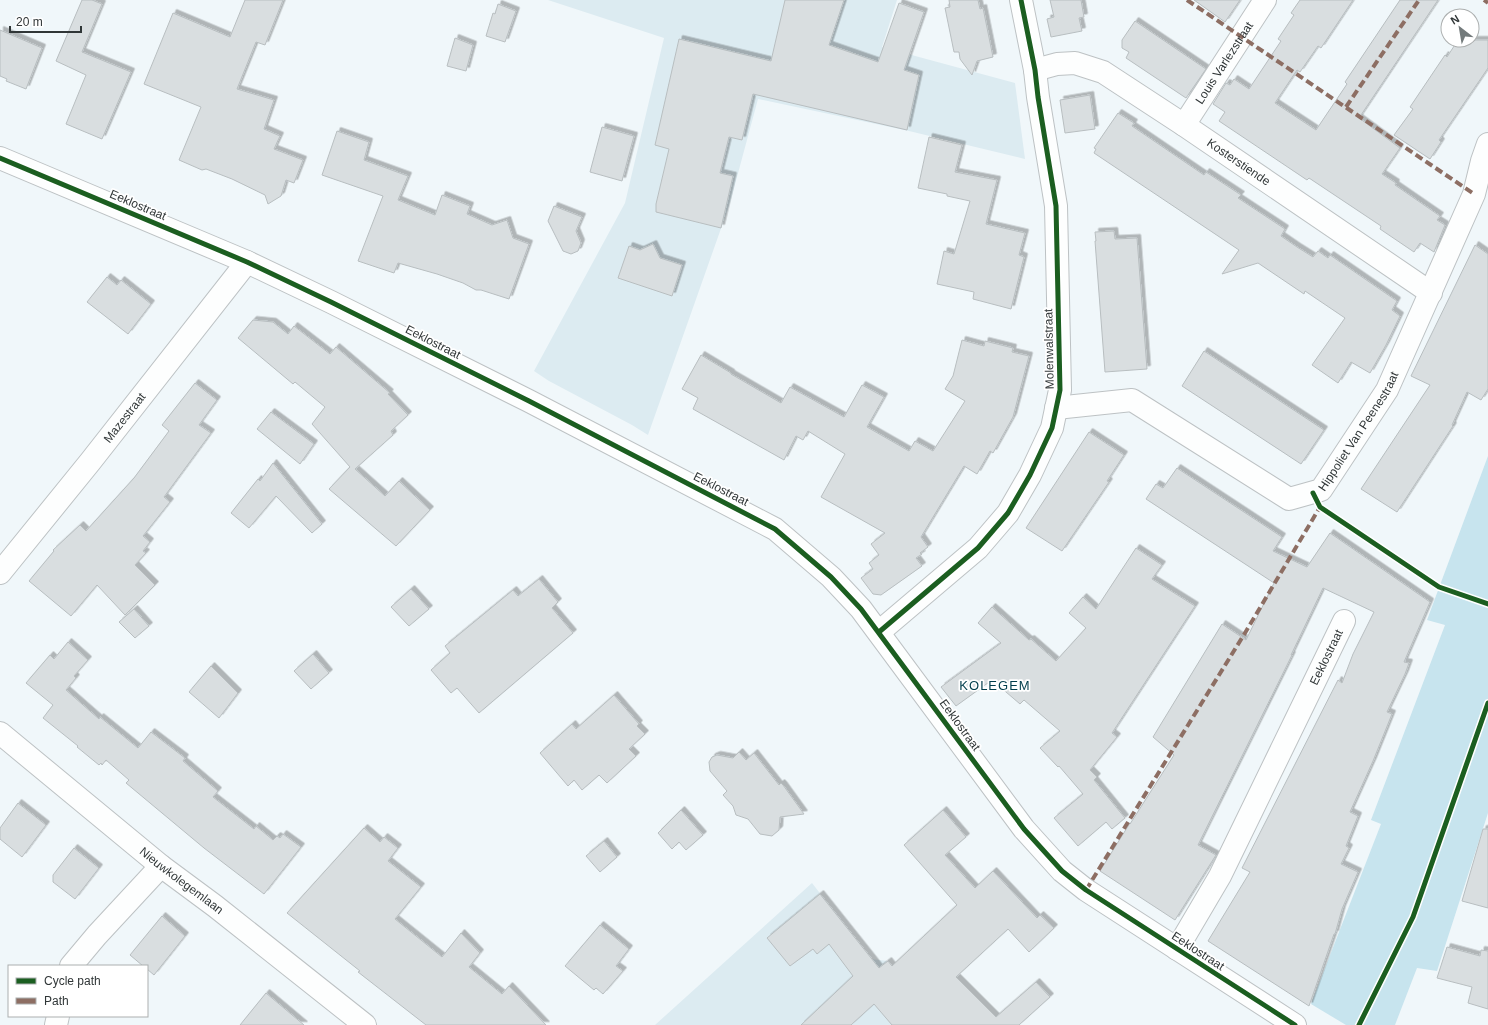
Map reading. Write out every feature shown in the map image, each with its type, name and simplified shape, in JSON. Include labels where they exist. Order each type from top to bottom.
[{"type":"street","name":"Molenwalstraat","points":[[879,632],[978,548],[1008,513],[1030,475],[1052,428],[1060,390],[1056,206],[1035,70],[1021,0]]},
{"type":"street","name":"Louis Varlezstraat","points":[[1184,125],[1265,0]]},
{"type":"street","name":"Kosterstiende","points":[[1035,70],[1057,64],[1075,63],[1103,72],[1184,125],[1431,293]]},
{"type":"street","name":"Hippoliet Van Peenestraat","points":[[1056,408],[1132,400],[1289,499],[1321,490],[1387,390],[1474,194],[1488,144]]},
{"type":"street","name":"Eeklostraat","points":[[0,158],[247,262],[338,305],[529,401],[775,529],[831,577],[861,609],[1024,829],[1062,871],[1086,890],[1295,1025]]},
{"type":"street","name":"Mazestraat","points":[[0,573],[90,462],[247,262]]},
{"type":"street","name":"Eeklostraat","points":[[1177,949],[1220,876],[1344,621]]},
{"type":"street","name":"Nieuwkolegemlaan","points":[[0,733],[161,866],[215,906],[365,1025]]},
{"type":"street","points":[[72,965],[97,935],[161,866]]},
{"type":"shaded area","points":[[548,0],[897,0],[882,47],[1015,83],[1025,159],[909,131],[758,99],[730,203],[648,435],[549,381],[534,371],[625,203],[664,38]]},
{"type":"shaded area","points":[[1488,456],[1488,813],[1437,971],[1417,968],[1395,1025],[1346,1025],[1311,1004],[1381,824],[1371,820],[1445,625],[1427,620]]},
{"type":"shaded area","points":[[812,883],[871,959],[888,961],[941,1025],[655,1025]]},
{"type":"building","points":[[82,0],[92,0],[102,4],[82,52],[131,72],[102,139],[66,124],[86,75],[56,61]]},
{"type":"building","points":[[245,0],[283,0],[265,45],[256,42],[237,89],[274,100],[264,129],[280,136],[274,149],[303,160],[294,183],[286,180],[281,196],[268,204],[265,195],[232,179],[206,169],[202,170],[179,160],[201,107],[144,84],[173,13],[230,37]]},
{"type":"building","points":[[785,0],[844,0],[829,45],[878,62],[899,3],[924,12],[904,70],[919,75],[907,130],[753,94],[742,140],[729,137],[720,173],[733,176],[721,228],[656,212],[656,204],[669,149],[655,145],[679,39],[771,61]]},
{"type":"building","points":[[949,0],[978,0],[980,9],[983,8],[993,57],[977,61],[972,75],[960,59],[959,52],[954,52],[945,8],[950,7]]},
{"type":"building","points":[[1050,0],[1081,0],[1084,17],[1079,18],[1082,31],[1051,37],[1047,19],[1054,17]]},
{"type":"building","points":[[1194,0],[1240,0],[1225,22]]},
{"type":"building","points":[[1300,0],[1353,0],[1321,48],[1318,46],[1300,72],[1297,70],[1275,103],[1316,130],[1347,84],[1345,82],[1400,0],[1438,0],[1359,118],[1400,148],[1382,174],[1396,183],[1395,185],[1440,216],[1437,220],[1445,225],[1434,252],[1420,243],[1414,252],[1380,229],[1381,226],[1309,178],[1307,180],[1219,121],[1225,112],[1213,104],[1226,83],[1230,85],[1234,79],[1249,89],[1281,41],[1278,39],[1294,15],[1291,13]]},
{"type":"building","points":[[498,4],[516,11],[505,42],[486,36],[493,13],[495,14]]},
{"type":"building","points":[[1135,21],[1206,69],[1186,98],[1126,58],[1129,52],[1122,48],[1122,40]]},
{"type":"building","points":[[0,30],[42,48],[26,89],[6,81],[7,79],[0,76]]},
{"type":"building","points":[[455,38],[473,45],[466,71],[447,66]]},
{"type":"building","points":[[1480,40],[1488,40],[1488,68],[1439,140],[1441,142],[1430,159],[1394,135],[1413,109],[1410,107],[1445,55],[1447,57],[1453,48],[1480,48]]},
{"type":"building","points":[[1090,95],[1095,129],[1065,133],[1060,100]]},
{"type":"building","points":[[1118,113],[1134,123],[1132,126],[1204,175],[1206,172],[1241,195],[1238,198],[1285,229],[1281,236],[1297,247],[1313,257],[1318,251],[1328,258],[1330,255],[1397,301],[1392,310],[1400,316],[1370,373],[1351,362],[1338,383],[1312,365],[1345,318],[1305,291],[1304,294],[1258,263],[1222,274],[1239,250],[1094,153],[1096,149],[1094,148]]},
{"type":"building","points":[[602,127],[634,136],[622,181],[590,172]]},
{"type":"building","points":[[337,131],[369,142],[364,160],[408,176],[398,200],[435,215],[442,195],[470,206],[467,214],[492,225],[507,220],[513,238],[529,244],[509,299],[481,290],[476,290],[463,283],[437,274],[398,263],[394,273],[358,261],[383,196],[322,175]]},
{"type":"building","points":[[929,137],[962,145],[955,172],[997,180],[986,224],[1025,233],[1019,255],[1024,257],[1011,309],[973,299],[974,292],[937,284],[944,251],[954,254],[970,201],[947,196],[947,194],[918,188]]},
{"type":"building","points":[[554,206],[582,217],[576,231],[581,243],[578,251],[571,254],[563,251],[548,221]]},
{"type":"building","points":[[1114,231],[1115,239],[1137,238],[1147,369],[1105,372],[1095,232]]},
{"type":"building","points":[[653,244],[660,258],[682,265],[672,296],[618,278],[629,246],[640,250]]},
{"type":"building","points":[[1475,245],[1488,254],[1488,389],[1481,400],[1467,392],[1452,425],[1453,426],[1397,512],[1361,489],[1430,385],[1411,376]]},
{"type":"building","points":[[107,277],[117,285],[121,280],[151,304],[128,334],[87,302]]},
{"type":"building","points":[[253,320],[273,322],[288,334],[294,326],[330,354],[336,347],[390,393],[388,394],[408,415],[391,431],[393,435],[355,469],[385,496],[399,481],[430,510],[396,546],[329,489],[350,467],[312,424],[325,407],[295,382],[293,384],[238,338]]},
{"type":"building","points":[[962,340],[984,346],[985,341],[1013,348],[1012,352],[1029,356],[1013,417],[993,453],[990,451],[977,474],[964,466],[921,537],[928,547],[916,558],[922,566],[881,595],[873,594],[861,578],[873,569],[869,563],[879,555],[871,544],[885,533],[821,497],[845,454],[808,431],[803,440],[796,436],[784,460],[693,409],[698,398],[682,389],[701,355],[781,403],[790,387],[844,417],[862,385],[884,397],[867,427],[909,451],[915,441],[933,451],[965,401],[945,389],[953,376]]},
{"type":"building","points":[[1204,351],[1324,430],[1301,464],[1182,386]]},
{"type":"building","points":[[195,383],[217,400],[199,425],[211,433],[164,497],[170,502],[143,536],[150,542],[143,551],[146,553],[135,565],[155,585],[125,615],[97,585],[71,616],[29,581],[54,551],[53,550],[80,525],[86,531],[134,478],[169,431],[162,425]]},
{"type":"building","points":[[271,412],[314,444],[300,464],[257,429]]},
{"type":"building","points":[[1089,432],[1124,455],[1107,481],[1109,482],[1062,551],[1026,528]]},
{"type":"building","points":[[273,463],[322,524],[312,533],[276,496],[249,528],[231,513],[258,479],[260,481]]},
{"type":"building","points":[[1177,468],[1282,537],[1273,551],[1307,567],[1330,533],[1430,602],[1404,662],[1409,663],[1405,674],[1387,712],[1392,714],[1350,812],[1358,816],[1346,846],[1349,848],[1341,864],[1358,872],[1342,909],[1335,934],[1309,1006],[1208,941],[1250,872],[1242,868],[1338,680],[1342,683],[1353,654],[1374,612],[1323,588],[1292,655],[1198,845],[1216,855],[1175,920],[1100,871],[1174,755],[1153,737],[1222,624],[1246,640],[1274,583],[1146,499],[1156,484],[1163,488]]},
{"type":"building","points":[[1136,548],[1162,565],[1152,579],[1195,606],[1112,733],[1117,737],[1090,770],[1097,777],[1094,780],[1125,818],[1112,829],[1106,822],[1078,846],[1054,818],[1083,794],[1059,766],[1058,767],[1040,748],[1060,731],[1024,700],[1020,704],[992,680],[956,706],[941,687],[1001,643],[978,623],[992,607],[1029,640],[1031,639],[1056,661],[1086,628],[1069,613],[1083,597],[1096,609]]},
{"type":"building","points":[[539,579],[558,602],[552,608],[573,633],[479,713],[457,688],[451,693],[431,670],[450,653],[445,646],[513,590],[518,596]]},
{"type":"building","points":[[411,589],[429,609],[409,626],[391,607]]},
{"type":"building","points":[[134,609],[149,626],[135,638],[119,622]]},
{"type":"building","points":[[68,642],[88,660],[74,676],[76,678],[66,690],[99,719],[100,717],[138,748],[151,732],[185,758],[183,761],[218,791],[213,797],[254,829],[256,826],[273,840],[277,836],[280,838],[283,834],[301,847],[264,894],[204,848],[126,783],[129,780],[106,760],[102,765],[101,763],[99,765],[43,718],[53,705],[26,683],[50,655],[54,659]]},
{"type":"building","points":[[313,654],[329,673],[311,689],[294,671]]},
{"type":"building","points":[[211,666],[238,693],[219,718],[189,692]]},
{"type":"building","points":[[614,695],[639,724],[637,726],[645,734],[629,749],[636,756],[607,783],[599,775],[582,790],[574,780],[568,786],[540,753],[572,724],[576,729]]},
{"type":"building","points":[[739,752],[746,760],[754,753],[779,785],[781,783],[783,785],[804,814],[780,817],[779,830],[772,836],[760,834],[748,819],[736,815],[733,806],[723,795],[727,791],[710,771],[709,762],[712,757],[717,755],[733,758]]},
{"type":"building","points":[[18,803],[46,825],[22,857],[0,839],[0,828]]},
{"type":"building","points":[[681,810],[703,835],[686,850],[679,842],[672,849],[658,833]]},
{"type":"building","points":[[943,810],[966,837],[945,855],[975,888],[993,871],[1037,918],[1040,915],[1054,928],[1029,952],[1008,929],[956,977],[996,1017],[1036,982],[1050,997],[1019,1025],[892,1025],[874,1004],[851,1025],[801,1025],[853,976],[829,944],[817,954],[813,949],[790,966],[767,938],[820,894],[879,968],[888,961],[892,966],[957,905],[904,845]]},
{"type":"building","points":[[364,828],[380,842],[384,837],[398,848],[388,861],[421,887],[395,919],[442,957],[461,933],[480,953],[469,967],[502,994],[509,986],[546,1025],[426,1025],[358,972],[360,971],[287,913]]},
{"type":"building","points":[[1483,829],[1488,829],[1488,908],[1462,901]]},
{"type":"building","points":[[604,841],[617,857],[600,872],[586,856]]},
{"type":"building","points":[[74,848],[99,868],[75,899],[53,882],[53,875]]},
{"type":"building","points":[[162,916],[185,936],[154,975],[148,970],[148,965],[142,965],[130,955]]},
{"type":"building","points":[[600,925],[629,949],[616,966],[623,971],[603,994],[596,988],[594,990],[565,966]]},
{"type":"building","points":[[1447,947],[1480,956],[1481,950],[1488,951],[1488,1009],[1468,1003],[1472,987],[1437,978]]},
{"type":"building","points":[[266,993],[304,1025],[240,1025]]},
{"type":"marked path","points":[[1187,0],[1474,194]]},
{"type":"marked path","points":[[1346,107],[1419,0]]},
{"type":"marked path","points":[[1484,0],[1488,3]]},
{"type":"marked path","points":[[1086,890],[1245,633],[1320,507]]},
{"type":"cycle path","points":[[879,632],[978,548],[1008,513],[1030,475],[1052,428],[1060,390],[1056,206],[1035,70],[1021,0]]},
{"type":"cycle path","points":[[0,158],[247,262],[331,302],[529,401],[775,529],[831,577],[861,609],[1024,829],[1062,871],[1086,890],[1295,1025]]},
{"type":"cycle path","points":[[1313,493],[1320,507],[1439,587],[1488,604]]},
{"type":"cycle path","points":[[1359,1025],[1413,917],[1488,703]]},
{"type":"district","name":"KOLEGEM","points":[[995,685]]}]
